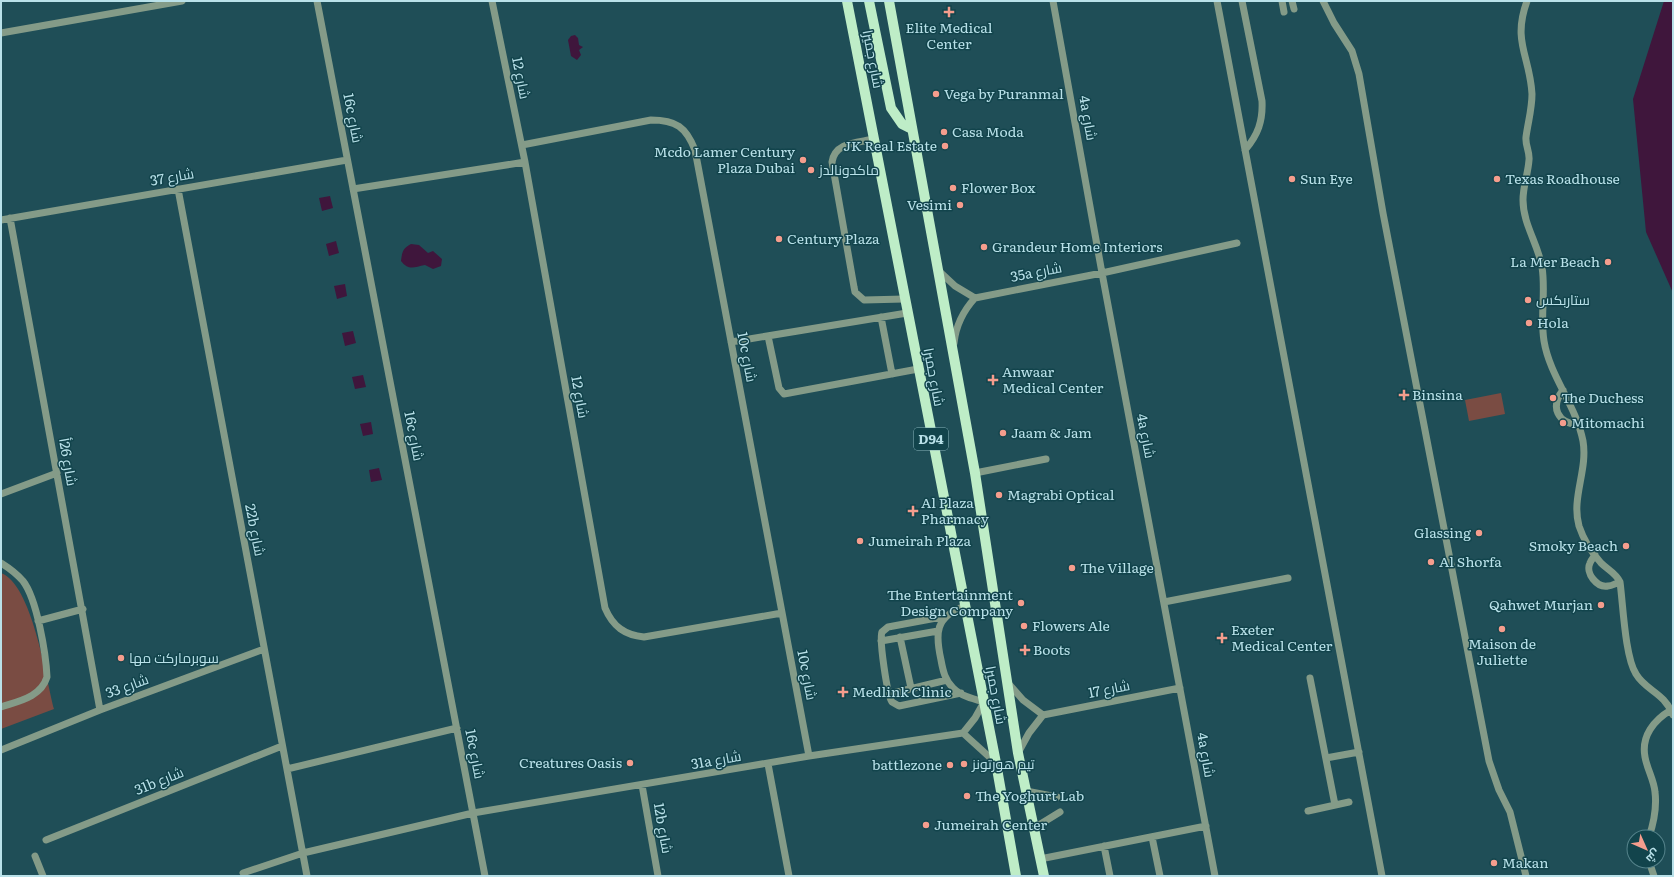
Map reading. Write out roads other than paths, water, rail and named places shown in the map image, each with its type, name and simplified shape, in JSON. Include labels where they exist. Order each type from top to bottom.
[{"type":"main road","name":"شارع جميرا","points":[[847,1],[964,606],[996,763],[1016,876]]},
{"type":"main road","points":[[869,1],[891,108],[902,124],[912,129]]},
{"type":"main road","name":"شارع جميرا","points":[[889,1],[975,473],[1018,753],[1044,876]]},
{"type":"street","points":[[1,33],[143,4],[182,1]]},
{"type":"street","name":"16c شارع","points":[[317,1],[485,876]]},
{"type":"street","name":"شارع 12","points":[[492,1],[522,145],[605,608],[609,618],[624,632],[644,637],[782,613]]},
{"type":"street","name":"4a شارع","points":[[1053,1],[1215,876]]},
{"type":"street","points":[[1217,1],[1382,876]]},
{"type":"street","points":[[1242,1],[1262,101],[1263,115],[1257,134],[1245,150]]},
{"type":"street","points":[[1282,1],[1284,12]]},
{"type":"street","points":[[1292,1],[1294,9]]},
{"type":"street","points":[[1323,1],[1334,23],[1352,51],[1359,74],[1383,213],[1489,761],[1499,790],[1510,812],[1526,876]]},
{"type":"street","points":[[1526,1],[1520,23],[1520,35],[1521,47],[1529,75],[1532,101],[1525,143],[1529,152],[1529,161],[1524,180],[1523,202],[1527,222],[1536,242],[1542,268],[1545,342],[1553,372],[1574,409],[1579,425],[1584,455],[1577,509],[1582,532],[1595,555],[1615,574],[1620,582],[1632,665],[1640,680],[1663,698],[1672,712],[1661,716],[1653,724],[1647,734],[1644,745],[1645,757],[1653,779],[1656,802],[1653,829]]},
{"type":"street","name":"10c شارع","points":[[522,145],[651,120],[666,120],[679,126],[690,136],[695,150],[809,756]]},
{"type":"street","points":[[874,139],[840,147],[833,154],[832,162],[854,287],[855,292],[864,300],[904,299]]},
{"type":"street","name":"شارع 37","points":[[1,220],[348,160]]},
{"type":"street","points":[[353,189],[525,162]]},
{"type":"street","name":"22b شارع","points":[[178,189],[307,876]]},
{"type":"street","name":"شارع 26أ","points":[[10,218],[83,609],[100,710]]},
{"type":"street","name":"35a شارع","points":[[975,298],[1237,243]]},
{"type":"street","points":[[938,270],[955,286],[975,298],[966,308],[959,320],[953,348]]},
{"type":"street","points":[[731,342],[907,313]]},
{"type":"street","points":[[881,317],[892,374]]},
{"type":"street","points":[[768,336],[779,388],[784,394],[918,369]]},
{"type":"street","points":[[1563,390],[1558,398],[1556,406],[1557,412],[1564,420],[1571,424],[1579,425]]},
{"type":"street","points":[[975,473],[1046,459]]},
{"type":"street","points":[[1,494],[57,472]]},
{"type":"street","points":[[1595,555],[1589,564],[1589,572],[1592,578],[1599,584],[1607,587],[1620,582]]},
{"type":"street","points":[[1,563],[14,571],[24,582],[30,596],[38,621],[47,671],[44,686],[39,692],[1,708]]},
{"type":"street","points":[[1164,602],[1288,578]]},
{"type":"street","points":[[964,606],[942,620],[938,631],[937,640],[947,680],[954,689],[961,694],[984,702],[975,718],[963,733],[996,763]]},
{"type":"street","points":[[38,621],[83,609]]},
{"type":"street","points":[[947,616],[888,627],[882,632],[881,640],[889,694],[892,702],[899,706],[961,694]]},
{"type":"street","points":[[881,640],[938,631]]},
{"type":"street","points":[[900,637],[911,688]]},
{"type":"street","name":"شارع 33","points":[[1,750],[100,710],[264,649]]},
{"type":"street","points":[[1310,678],[1335,804]]},
{"type":"street","points":[[889,694],[947,680]]},
{"type":"street","points":[[1006,681],[1023,700],[1043,715],[1029,733],[1018,753]]},
{"type":"street","name":"شارع 17","points":[[1043,715],[1180,688]]},
{"type":"street","points":[[287,769],[457,728]]},
{"type":"street","name":"31a شارع","points":[[243,873],[303,853],[473,812],[809,756],[963,733]]},
{"type":"street","name":"31b شارع","points":[[46,840],[282,746]]},
{"type":"street","points":[[1326,758],[1359,752]]},
{"type":"street","points":[[768,764],[789,876]]},
{"type":"street","name":"12b شارع","points":[[642,785],[658,876]]},
{"type":"street","points":[[1026,791],[1057,798]]},
{"type":"street","points":[[1308,811],[1349,802]]},
{"type":"street","points":[[1034,828],[1060,812]]},
{"type":"street","points":[[1040,859],[1206,826]]},
{"type":"street","points":[[1152,837],[1160,876]]},
{"type":"street","points":[[1104,846],[1110,876]]},
{"type":"street","points":[[35,856],[43,876]]},
{"type":"place","name":"Elite Medical Center","points":[[949,12]]},
{"type":"place","name":"Vega by Puranmal","points":[[936,94]]},
{"type":"place","name":"Casa Moda","points":[[944,132]]},
{"type":"place","name":"JK Real Estate","points":[[945,146]]},
{"type":"place","name":"Mcdo Lamer Century Plaza Dubai","points":[[803,160]]},
{"type":"place","name":"ماكدونالدز","points":[[811,170]]},
{"type":"place","name":"Sun Eye","points":[[1292,179]]},
{"type":"place","name":"Texas Roadhouse","points":[[1497,179]]},
{"type":"place","name":"Flower Box","points":[[953,188]]},
{"type":"place","name":"Vesimi","points":[[960,205]]},
{"type":"place","name":"Century Plaza","points":[[779,239]]},
{"type":"place","name":"Grandeur Home Interiors","points":[[984,247]]},
{"type":"place","name":"La Mer Beach","points":[[1608,262]]},
{"type":"place","name":"ستاربكس","points":[[1528,300]]},
{"type":"place","name":"Hola","points":[[1529,323]]},
{"type":"place","name":"Anwaar Medical Center","points":[[993,380]]},
{"type":"place","name":"Binsina","points":[[1404,395]]},
{"type":"place","name":"The Duchess","points":[[1553,398]]},
{"type":"place","name":"Mitomachi","points":[[1563,423]]},
{"type":"place","name":"Jaam & Jam","points":[[1003,433]]},
{"type":"place","name":"Magrabi Optical","points":[[999,495]]},
{"type":"place","name":"Al Plaza Pharmacy","points":[[913,511]]},
{"type":"place","name":"Glassing","points":[[1479,533]]},
{"type":"place","name":"Jumeirah Plaza","points":[[860,541]]},
{"type":"place","name":"Smoky Beach","points":[[1626,546]]},
{"type":"place","name":"Al Shorfa","points":[[1431,562]]},
{"type":"place","name":"The Village","points":[[1072,568]]},
{"type":"place","name":"The Entertainment Design Company","points":[[1021,603]]},
{"type":"place","name":"Qahwet Murjan","points":[[1601,605]]},
{"type":"place","name":"Flowers Ale","points":[[1024,626]]},
{"type":"place","name":"Maison de Juliette","points":[[1502,629]]},
{"type":"place","name":"Exeter Medical Center","points":[[1222,638]]},
{"type":"place","name":"Boots","points":[[1025,650]]},
{"type":"place","name":"سوبرماركت مها","points":[[121,658]]},
{"type":"place","name":"Medlink Clinic","points":[[843,692]]},
{"type":"place","name":"Creatures Oasis","points":[[630,763]]},
{"type":"place","name":"تيم هورتونز","points":[[964,764]]},
{"type":"place","name":"battlezone","points":[[950,765]]},
{"type":"place","name":"The Yoghurt Lab","points":[[967,796]]},
{"type":"place","name":"Jumeirah Center","points":[[926,825]]},
{"type":"place","name":"Makan","points":[[1494,863]]}]
